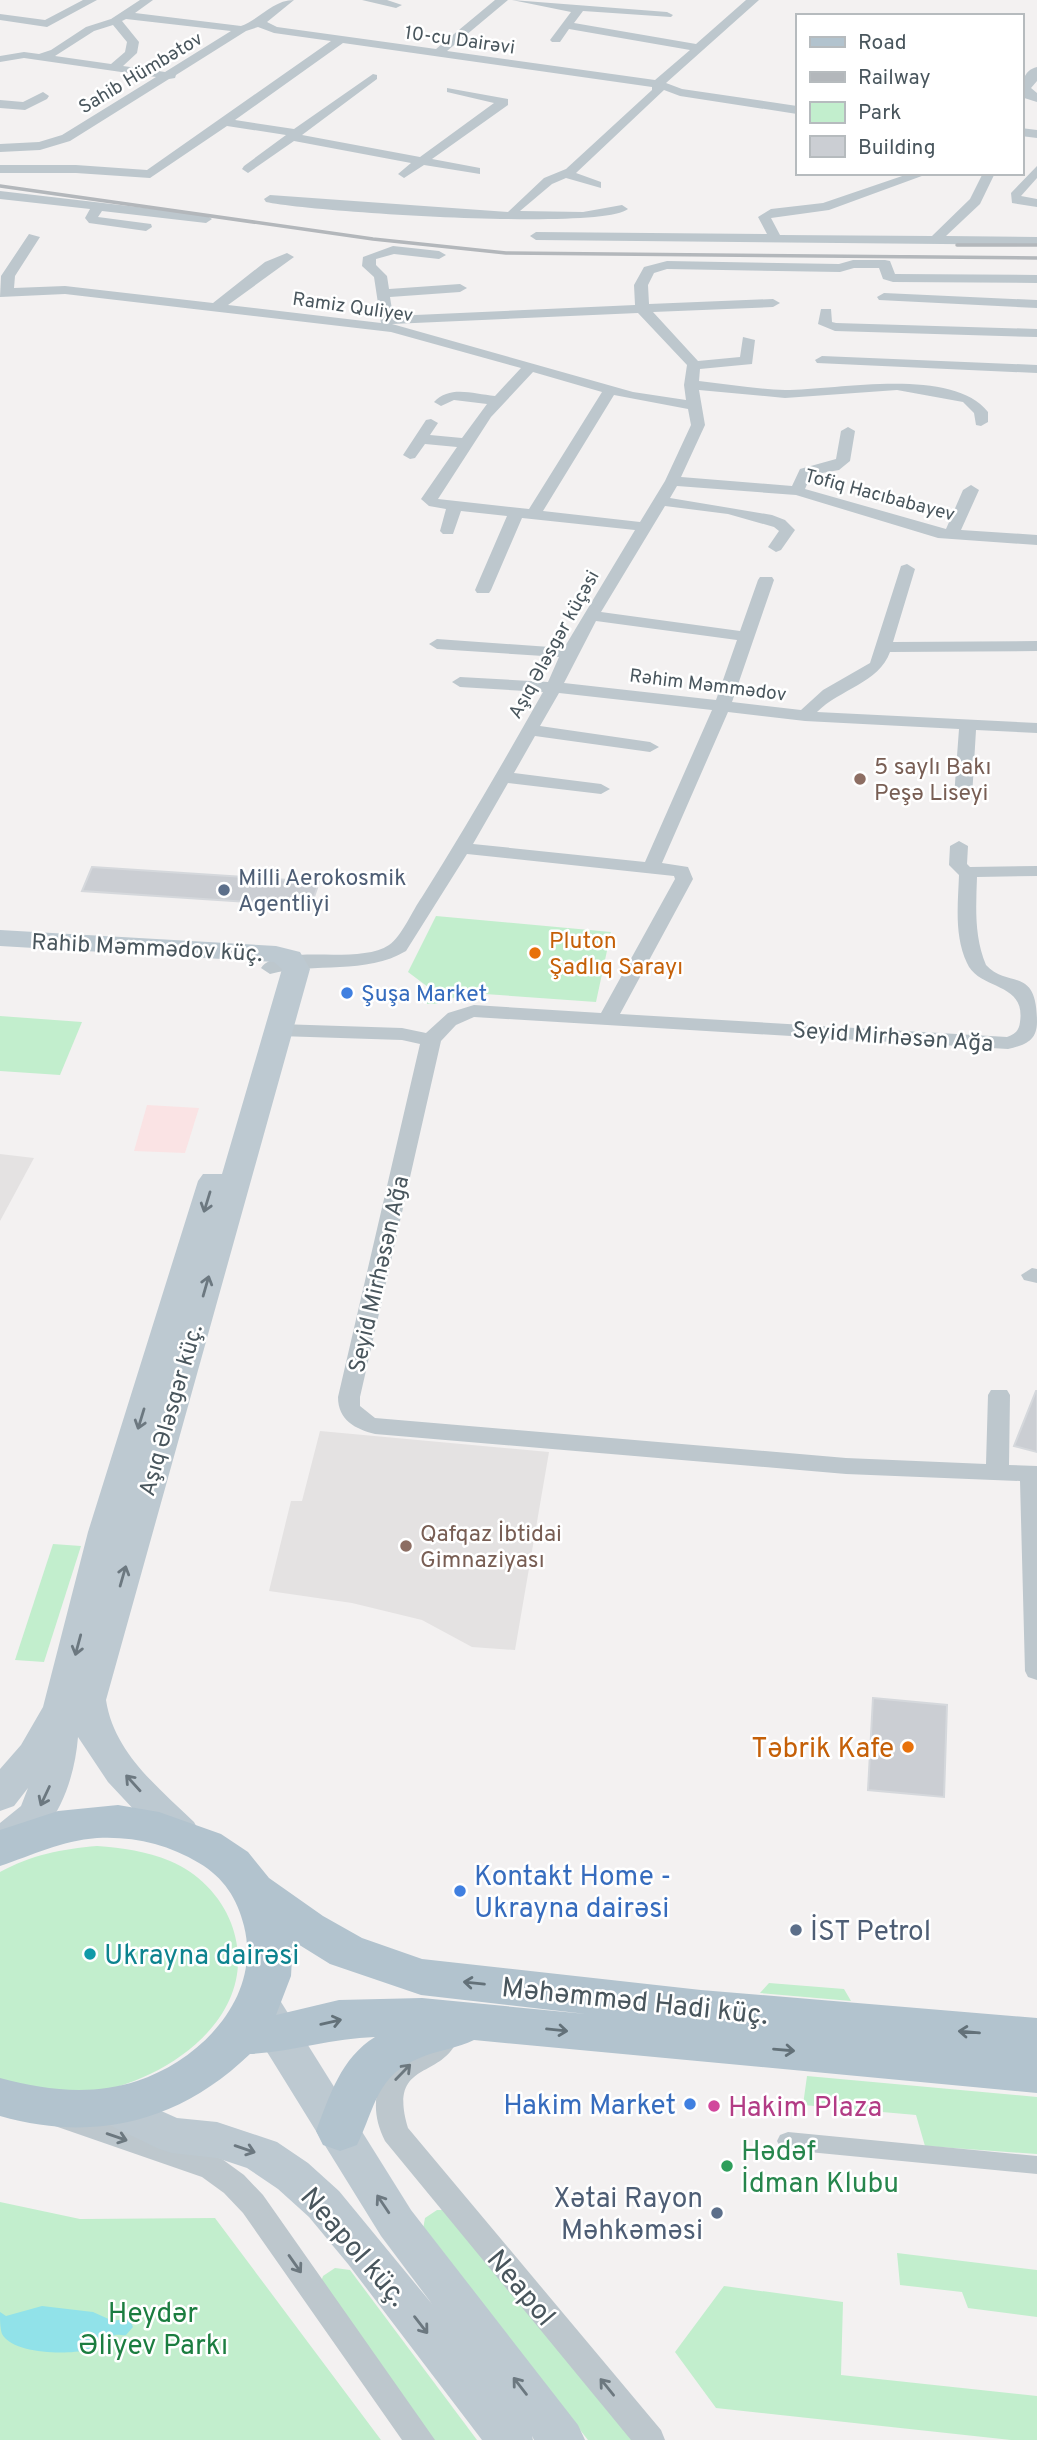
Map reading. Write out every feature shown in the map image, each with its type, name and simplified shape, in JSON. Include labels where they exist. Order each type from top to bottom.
[{"type":"main road","name":"Rahib Məmmədov küç.","points":[[0,938],[287,956],[279,967]]},
{"type":"main road","points":[[0,946],[279,967]]},
{"type":"main road","name":"Aşıq Ələsgər küç.","points":[[0,1847],[36,1815],[56,1769],[62,1705],[106,1532],[270,1029],[295,973],[279,967]]},
{"type":"main road","name":"Aşıq Ələsgər küç.","points":[[180,1833],[99,1743],[87,1712],[87,1700],[270,1029]]},
{"type":"main road","points":[[0,1796],[34,1755],[62,1705]]},
{"type":"main road","points":[[0,1847],[62,1826],[102,1821],[142,1824],[180,1833],[211,1848],[236,1867],[256,1891],[269,1922],[272,1963],[260,2025],[211,2064],[175,2086],[112,2107],[70,2110],[15,2102]]},
{"type":"main road","name":"Məhəmməd Hadi küç.","points":[[256,1891],[307,1928],[346,1951],[421,1977],[688,2007],[1037,2037]]},
{"type":"main road","name":"Məhəmməd Hadi küç.","points":[[260,2025],[350,2018],[422,2017],[1037,2074]]},
{"type":"main road","points":[[340,2131],[364,2075],[386,2053],[418,2039],[479,2022]]},
{"type":"main road","name":"Neapol küç.","points":[[260,2025],[340,2131],[396,2223],[562,2440]]},
{"type":"main road","name":"Neapol küç.","points":[[112,2107],[172,2134],[217,2140],[262,2155],[293,2176],[324,2204],[364,2251],[510,2440]]},
{"type":"street","points":[[51,23],[91,0]]},
{"type":"street","points":[[38,58],[55,52],[90,29],[119,18],[146,0]]},
{"type":"street","name":"Sahib Hümbətov","points":[[0,148],[40,146],[66,138],[100,114],[171,76],[242,29],[259,23],[288,0]]},
{"type":"street","points":[[368,0],[396,5]]},
{"type":"street","points":[[438,53],[502,0]]},
{"type":"street","points":[[518,0],[667,15]]},
{"type":"street","points":[[514,216],[514,210],[548,181],[566,174],[658,92],[658,84],[753,0]]},
{"type":"street","points":[[556,40],[569,26],[578,10],[571,7]]},
{"type":"street","points":[[162,19],[175,10]]},
{"type":"street","points":[[0,17],[90,29]]},
{"type":"street","points":[[119,18],[162,19],[242,29]]},
{"type":"street","points":[[112,68],[131,53],[133,42],[119,18]]},
{"type":"street","name":"10-cu Dairəvi","points":[[259,23],[274,30],[658,84],[680,92],[796,110]]},
{"type":"street","points":[[569,26],[698,48]]},
{"type":"street","points":[[0,169],[76,169],[150,174],[342,39]]},
{"type":"street","points":[[0,59],[14,55],[171,76]]},
{"type":"street","points":[[1029,98],[1024,88],[1037,71]]},
{"type":"street","points":[[248,169],[373,77]]},
{"type":"street","points":[[404,174],[504,102],[496,97],[451,90]]},
{"type":"street","points":[[0,104],[25,106],[43,96]]},
{"type":"street","points":[[226,122],[476,172]]},
{"type":"street","points":[[1037,170],[1015,196],[1016,200],[1037,203]]},
{"type":"street","points":[[566,174],[597,185]]},
{"type":"street","points":[[775,238],[764,217],[771,213],[825,207],[853,195],[887,188],[918,175]]},
{"type":"street","points":[[935,240],[976,201],[988,175]]},
{"type":"street","points":[[0,195],[206,219]]},
{"type":"street","points":[[270,199],[514,216],[568,217],[622,209]]},
{"type":"street","points":[[99,206],[91,218],[94,220],[146,227]]},
{"type":"street","points":[[568,217],[574,223],[610,236]]},
{"type":"street","points":[[536,236],[1037,241]]},
{"type":"street","points":[[3,293],[8,276],[34,237]]},
{"type":"street","points":[[439,255],[393,250],[375,253],[368,260],[380,276],[383,324],[773,303]]},
{"type":"street","points":[[216,307],[271,265],[287,257]]},
{"type":"street","points":[[885,264],[888,276],[893,278],[1037,279]]},
{"type":"street","points":[[748,340],[747,361],[694,365],[683,350],[642,309],[642,285],[645,275],[656,266],[990,266]]},
{"type":"street","points":[[383,293],[460,288]]},
{"type":"street","name":"Ramiz Quliyev","points":[[3,293],[65,290],[383,324],[610,390],[656,401],[694,405]]},
{"type":"street","points":[[884,297],[1037,304]]},
{"type":"street","points":[[986,350],[988,302]]},
{"type":"street","points":[[825,312],[825,324],[835,327],[986,350],[1037,369]]},
{"type":"street","points":[[822,360],[926,365],[986,350],[1037,333]]},
{"type":"street","points":[[503,358],[562,359]]},
{"type":"street","name":"Aşıq Ələsgər küçəsi","points":[[279,967],[370,958],[392,953],[405,939],[461,848],[554,688],[569,653],[672,481],[698,425],[691,385],[694,365]]},
{"type":"street","points":[[924,388],[926,365]]},
{"type":"street","points":[[531,366],[497,401],[429,499],[455,505],[645,527]]},
{"type":"street","points":[[691,385],[785,394],[877,386],[924,388],[968,398],[981,412],[981,422]]},
{"type":"street","points":[[534,513],[610,390]]},
{"type":"street","points":[[441,402],[452,395],[497,401]]},
{"type":"street","points":[[410,455],[431,423]]},
{"type":"street","points":[[797,491],[809,470],[834,467],[843,461],[848,431]]},
{"type":"street","points":[[421,439],[466,443]]},
{"type":"street","name":"Tofiq Hacıbabayev","points":[[672,481],[797,491],[951,535],[1037,540]]},
{"type":"street","points":[[951,535],[971,490]]},
{"type":"street","points":[[660,501],[722,509],[778,522],[787,530],[776,547]]},
{"type":"street","points":[[448,531],[455,505]]},
{"type":"street","points":[[484,590],[517,511]]},
{"type":"street","points":[[907,569],[883,647],[1037,646]]},
{"type":"street","points":[[652,866],[721,709],[766,580]]},
{"type":"street","points":[[592,616],[745,636]]},
{"type":"street","points":[[437,645],[569,653]]},
{"type":"street","name":"Rəhim Məmmədov","points":[[460,682],[554,688],[721,709],[805,716],[811,707],[836,688],[877,665],[883,647]]},
{"type":"street","points":[[805,716],[968,727],[1037,728]]},
{"type":"street","points":[[963,797],[968,727]]},
{"type":"street","points":[[529,730],[650,747]]},
{"type":"street","points":[[502,777],[601,789]]},
{"type":"street","points":[[958,846],[958,865],[968,874]]},
{"type":"street","points":[[461,848],[682,871],[684,878],[608,1018]]},
{"type":"street","points":[[968,874],[978,870],[1037,871]]},
{"type":"street","points":[[968,874],[966,920],[978,969],[989,978],[1014,984],[1037,984]]},
{"type":"street","name":"Seyid Mirhəsən Ağa","points":[[1014,984],[1031,1010],[1030,1029],[1023,1039],[1008,1043],[474,1011],[452,1017],[431,1040],[349,1397],[349,1408],[363,1423],[388,1427],[755,1459],[1034,1474],[1037,1671]]},
{"type":"street","points":[[270,1029],[402,1034],[431,1040]]},
{"type":"street","points":[[997,1474],[999,1395]]},
{"type":"street","name":"Neapol","points":[[479,2022],[400,2071],[387,2094],[388,2114],[395,2133],[650,2440]]},
{"type":"street","points":[[15,2102],[212,2168],[234,2184],[253,2204],[420,2440]]},
{"type":"street","points":[[788,2141],[1037,2165]]},
{"type":"shaded area","points":[[147,1105],[199,1108],[185,1153],[134,1151]]},
{"type":"shaded area","points":[[0,1154],[34,1158],[0,1221]]},
{"type":"shaded area","name":"Qafqaz İbtidai Gimnaziyası","points":[[320,1431],[549,1452],[515,1650],[472,1647],[422,1620],[352,1603],[269,1591],[291,1501],[302,1501]]},
{"type":"green space","points":[[436,916],[611,932],[596,1002],[471,993],[427,1004],[428,987],[408,972]]},
{"type":"green space","points":[[0,1016],[82,1022],[60,1075],[0,1071]]},
{"type":"green space","points":[[53,1544],[81,1546],[44,1662],[15,1660]]},
{"type":"green space","points":[[97,1846],[134,1850],[161,1858],[190,1872],[207,1886],[221,1903],[231,1923],[238,1957],[234,1988],[221,2015],[201,2040],[175,2060],[146,2076],[115,2088],[75,2095],[0,2083],[0,1872],[47,1854]]},
{"type":"green space","points":[[769,1983],[844,1989],[851,2001],[760,1993]]},
{"type":"green space","points":[[807,2076],[1037,2097],[1037,2154],[925,2146],[916,2115],[803,2105]]},
{"type":"green space","name":"Heydər Əliyev Parkı","points":[[0,2202],[80,2219],[215,2218],[381,2440],[0,2440]]},
{"type":"green space","points":[[437,2210],[444,2210],[632,2440],[588,2440],[423,2229],[425,2218]]},
{"type":"green space","points":[[897,2253],[1037,2270],[1037,2317],[968,2308],[962,2292],[900,2285]]},
{"type":"green space","points":[[335,2268],[350,2270],[477,2440],[433,2440],[321,2282],[323,2276]]},
{"type":"green space","points":[[724,2286],[843,2302],[841,2375],[1037,2396],[1037,2440],[1011,2440],[716,2408],[675,2352]]},
{"type":"water","points":[[42,2306],[93,2312],[113,2321],[129,2318],[133,2327],[126,2335],[115,2335],[90,2349],[77,2352],[28,2349],[8,2341],[2,2334],[0,2312],[6,2316]]},
{"type":"building","points":[[92,867],[319,882],[311,906],[82,891]]},
{"type":"building","points":[[1037,1391],[1037,1452],[1014,1446]]},
{"type":"building","name":"Təbrik Kafe","points":[[873,1698],[947,1705],[944,1797],[868,1790]]},
{"type":"railway","points":[[0,186],[373,239],[506,253],[1037,258]]},
{"type":"railway","points":[[957,245],[1037,245]]},
{"type":"place","name":"5 saylı Bakı Peşə Liseyi","points":[[860,779]]},
{"type":"place","name":"Milli Aerokosmik Agentliyi","points":[[224,890]]},
{"type":"place","name":"Pluton Şadlıq Sarayı","points":[[535,953]]},
{"type":"place","name":"Şuşa Market","points":[[347,993]]},
{"type":"place","name":"Qafqaz İbtidai Gimnaziyası","points":[[406,1546]]},
{"type":"place","name":"Təbrik Kafe","points":[[908,1747]]},
{"type":"place","name":"Kontakt Home - Ukrayna dairəsi","points":[[460,1891]]},
{"type":"place","name":"İST Petrol","points":[[796,1930]]},
{"type":"place","name":"Ukrayna dairəsi","points":[[90,1954]]},
{"type":"place","name":"Hakim Market","points":[[690,2104]]},
{"type":"place","name":"Hakim Plaza","points":[[714,2106]]},
{"type":"place","name":"Hədəf İdman Klubu","points":[[727,2166]]},
{"type":"place","name":"Xətai Rayon Məhkəməsi","points":[[717,2213]]}]
